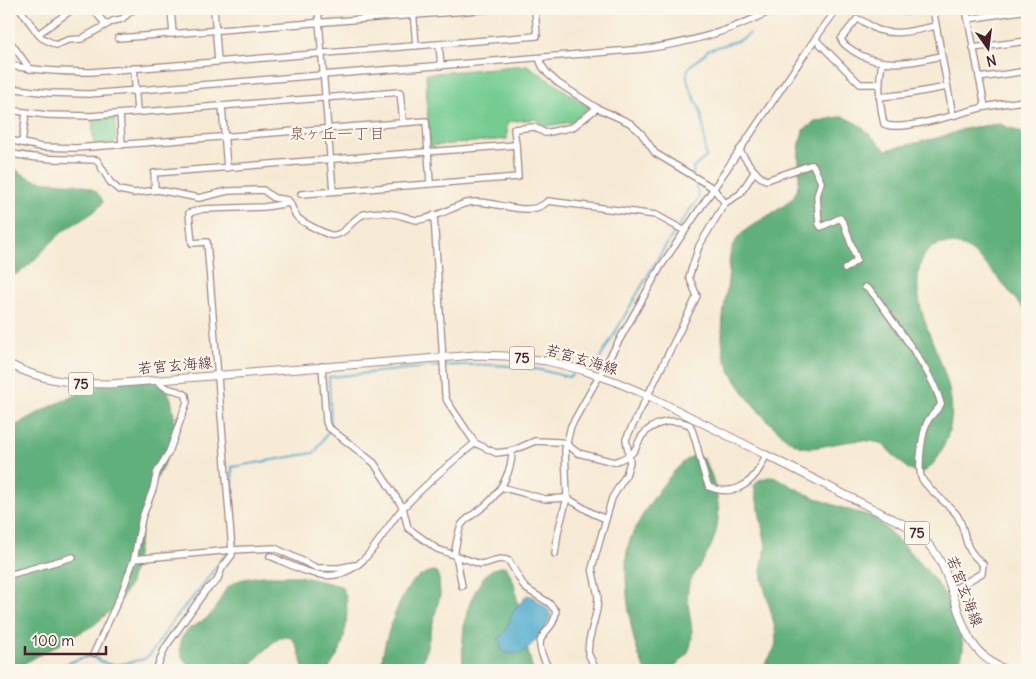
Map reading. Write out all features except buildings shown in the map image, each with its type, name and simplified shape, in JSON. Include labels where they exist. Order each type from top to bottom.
[{"type":"main road","name":"若宮玄海線","points":[[9,364],[34,375],[66,382],[110,384],[444,356],[476,355],[532,359],[560,364],[598,375],[647,395],[911,528],[926,540],[939,557],[963,626],[972,644],[988,661],[1006,670]]},
{"type":"street","points":[[20,9],[38,34],[56,45],[68,40],[81,39],[113,21],[122,19],[134,9]]},
{"type":"street","points":[[38,34],[73,9]]},
{"type":"street","points":[[92,9],[106,25]]},
{"type":"street","points":[[171,9],[173,34]]},
{"type":"street","points":[[214,9],[218,61]]},
{"type":"street","points":[[318,9],[333,191]]},
{"type":"street","points":[[118,38],[319,22],[413,12],[492,9]]},
{"type":"street","points":[[9,65],[68,72],[537,36],[535,9]]},
{"type":"street","points":[[9,88],[59,94],[135,90],[625,51],[673,45],[734,27],[774,9]]},
{"type":"street","points":[[555,554],[558,532],[567,498],[565,443],[571,426],[661,266],[837,9]]},
{"type":"street","points":[[886,9],[906,11],[917,9]]},
{"type":"street","points":[[933,9],[953,116]]},
{"type":"street","points":[[966,9],[985,107]]},
{"type":"street","points":[[968,19],[1027,10]]},
{"type":"street","points":[[413,12],[416,46]]},
{"type":"street","points":[[936,26],[898,33],[878,30],[860,20],[854,22],[841,39],[843,43],[866,57],[882,62],[907,63],[941,56]]},
{"type":"street","points":[[815,39],[860,84],[879,84]]},
{"type":"street","points":[[9,40],[30,69]]},
{"type":"street","points":[[973,48],[1027,41]]},
{"type":"street","points":[[439,44],[441,66]]},
{"type":"street","points":[[539,58],[548,74],[597,108],[630,123],[655,153],[713,188],[725,203]]},
{"type":"street","points":[[882,62],[879,97],[884,124],[890,127],[920,123],[985,107],[1027,101]]},
{"type":"street","points":[[134,68],[137,112]]},
{"type":"street","points":[[979,78],[1027,71]]},
{"type":"street","points":[[879,97],[947,87]]},
{"type":"street","points":[[9,110],[26,113],[90,116],[400,92],[403,122]]},
{"type":"street","points":[[222,106],[227,168]]},
{"type":"street","points":[[301,194],[518,177],[514,129],[534,126],[545,133],[573,127],[597,108]]},
{"type":"street","points":[[22,143],[26,113]]},
{"type":"street","points":[[120,114],[122,145]]},
{"type":"street","points":[[9,140],[58,149],[426,121],[430,183]]},
{"type":"street","points":[[155,190],[154,173],[516,145]]},
{"type":"street","points":[[739,150],[760,178],[767,180],[810,164],[813,165],[821,182],[817,196],[819,224],[821,227],[825,226],[840,218],[858,260],[845,270]]},
{"type":"street","points":[[9,153],[28,158],[97,160],[110,182],[119,190],[134,192],[155,190],[199,198],[228,192],[263,190],[274,198],[288,200],[300,220],[330,235],[340,233],[356,218],[372,212],[395,214],[415,220],[468,203],[488,203],[526,209],[538,208],[548,201],[656,216],[685,231]]},
{"type":"street","points":[[596,670],[588,652],[598,596],[592,568],[612,498],[626,474],[630,462],[626,439],[697,296],[690,281],[690,274],[699,246],[725,203],[740,194],[755,171]]},
{"type":"street","points":[[156,670],[165,648],[206,590],[217,582],[222,568],[232,555],[207,242],[192,243],[188,213],[203,209],[256,208],[290,203]]},
{"type":"street","points":[[434,215],[445,394],[447,402],[475,443],[496,453],[512,451],[535,441],[565,443],[578,453],[614,462],[634,451],[643,435],[654,425],[673,421],[683,422],[690,425],[696,439],[709,487],[720,491],[742,487],[752,479],[766,455]]},
{"type":"street","points":[[865,287],[878,300],[923,366],[939,395],[941,404],[928,419],[924,430],[920,470],[923,480],[957,516],[972,556],[983,564],[982,573],[951,591]]},
{"type":"street","points":[[322,366],[326,422],[328,427],[374,463],[403,508],[408,528],[437,549],[480,564],[497,558],[509,561],[525,588],[549,603],[556,611],[555,620],[541,640],[541,651],[549,670]]},
{"type":"street","points":[[94,653],[122,592],[134,559],[142,518],[157,472],[169,452],[188,397],[183,392],[168,390],[156,380]]},
{"type":"street","points":[[270,556],[322,575],[342,573],[352,569],[361,563],[403,508],[440,472],[475,443]]},
{"type":"street","points":[[462,586],[457,560],[454,555],[460,526],[487,504],[501,487],[510,467],[512,451]]},
{"type":"street","points":[[501,487],[545,499],[567,498],[606,519]]},
{"type":"street","points":[[134,559],[275,548],[317,568],[338,568],[361,563]]},
{"type":"street","points":[[9,575],[73,557]]},
{"type":"green space","points":[[527,65],[589,107],[572,122],[545,126],[535,119],[507,122],[507,139],[429,146],[426,74]]},
{"type":"green space","points":[[843,116],[861,126],[886,150],[941,137],[967,128],[1000,124],[1027,135],[1027,313],[989,268],[964,247],[948,244],[935,246],[927,252],[921,261],[918,290],[922,311],[949,389],[952,409],[949,429],[941,451],[930,467],[921,473],[909,470],[882,444],[855,441],[810,448],[791,442],[769,423],[748,399],[731,373],[723,349],[723,315],[730,255],[733,246],[741,234],[748,228],[784,206],[795,194],[799,172],[799,149],[803,130],[815,122]]},
{"type":"green space","points":[[115,117],[116,142],[94,144],[92,119]]},
{"type":"green space","points":[[9,163],[21,173],[35,180],[74,184],[92,189],[99,194],[103,202],[91,214],[59,235],[23,270],[9,277]]},
{"type":"green space","points":[[135,375],[155,376],[163,380],[171,399],[176,427],[165,462],[146,499],[136,561],[129,586],[117,605],[94,625],[9,670],[9,427],[15,426],[74,396]]},
{"type":"green space","points":[[693,456],[703,458],[712,477],[718,507],[717,528],[709,550],[689,583],[688,603],[692,632],[689,650],[679,663],[671,667],[646,670],[636,645],[629,610],[626,574],[628,546],[631,536],[645,510],[665,482],[675,470]]},
{"type":"green space","points":[[772,476],[822,501],[875,518],[919,562],[941,589],[958,626],[963,650],[960,660],[951,670],[761,670],[774,650],[776,640],[761,571],[766,545],[754,486],[759,480]]},
{"type":"green space","points":[[506,566],[514,583],[524,636],[533,670],[463,670],[464,628],[472,598],[488,572],[495,568]]},
{"type":"green space","points":[[434,571],[439,579],[440,595],[421,670],[381,670],[387,637],[405,593],[415,580],[424,574]]},
{"type":"green space","points":[[262,576],[299,576],[341,586],[347,606],[345,631],[341,648],[328,670],[304,670],[295,643],[290,638],[284,637],[269,646],[246,670],[218,671],[199,669],[184,661],[180,645],[186,632],[210,615],[224,592],[233,583],[243,579]]},
{"type":"water","points":[[527,595],[534,598],[549,611],[550,618],[548,623],[532,645],[524,651],[516,654],[504,652],[502,651],[499,638],[505,632],[513,612]]},
{"type":"waterway","points":[[693,174],[693,168],[706,157],[702,116],[687,79],[688,69],[708,50],[743,39],[750,33]]},
{"type":"waterway","points":[[595,366],[657,259],[699,198],[694,179]]},
{"type":"waterway","points":[[331,426],[329,377],[453,365],[503,366],[543,370],[568,377],[573,375]]},
{"type":"waterway","points":[[233,546],[236,542],[232,467],[313,453],[329,430]]},
{"type":"waterway","points":[[49,670],[91,656],[107,664],[117,665],[144,659],[150,655],[174,619],[199,590],[226,553]]},
{"type":"district","name":"泉ヶ丘一丁目","points":[[337,133]]}]
